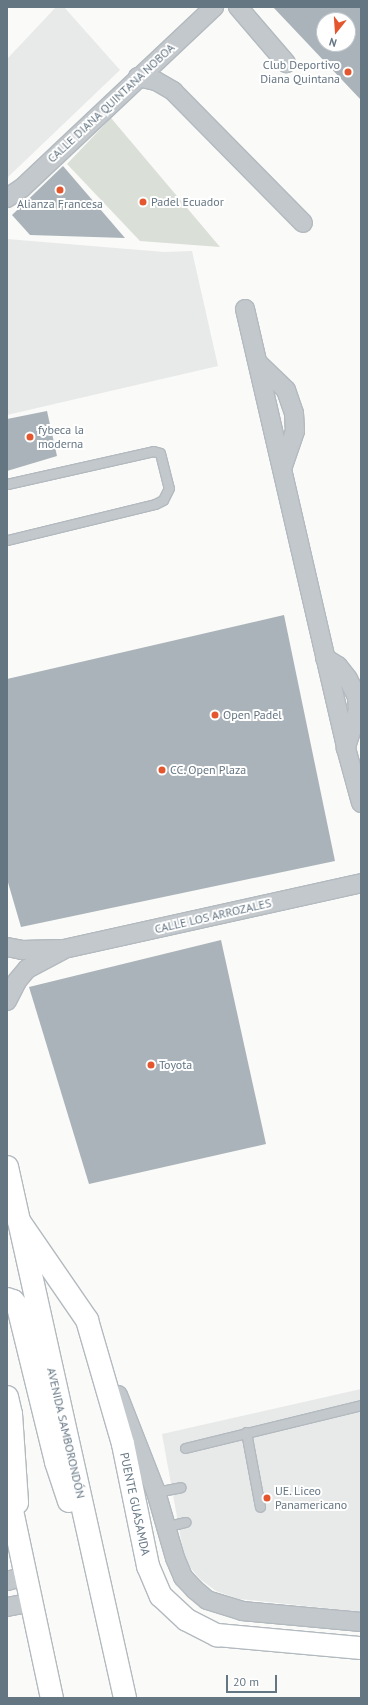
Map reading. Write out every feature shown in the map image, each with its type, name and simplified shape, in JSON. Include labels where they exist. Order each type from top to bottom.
[{"type":"main road","name":"AVENIDA SAMBORONDÓN","points":[[7,1167],[125,1698]]},
{"type":"main road","name":"PUENTE GUASAMDA","points":[[19,1221],[87,1320],[123,1444],[148,1566],[161,1596],[186,1620],[217,1635],[361,1648]]},
{"type":"main road","points":[[7,1299],[13,1301],[18,1306],[56,1462],[103,1598]]},
{"type":"main road","points":[[7,1397],[11,1414],[21,1551],[17,1579],[32,1602],[52,1698]]},
{"type":"main road","points":[[7,1487],[21,1551]]},
{"type":"street","name":"CALLE DIANA QUINTANA NOBOA","points":[[7,198],[22,188],[214,7]]},
{"type":"street","points":[[238,7],[286,62]]},
{"type":"street","points":[[138,77],[156,81],[173,91],[303,223]]},
{"type":"street","points":[[245,309],[346,748],[361,803]]},
{"type":"street","points":[[258,363],[286,390],[294,413],[295,431],[282,468]]},
{"type":"street","name":"CALLE LOS ARROZALES","points":[[7,947],[22,950],[64,949],[361,883]]},
{"type":"street","name":"CALLE LOS ARROZALES","points":[[7,1001],[17,981],[27,969],[64,949]]},
{"type":"street","points":[[87,1320],[156,1492],[168,1526],[175,1558],[183,1577],[207,1600],[242,1611],[361,1622]]},
{"type":"street","points":[[7,1607],[32,1602]]},
{"type":"lane","points":[[7,484],[154,451],[160,454],[169,488],[163,500],[155,504],[7,540]]},
{"type":"lane","points":[[185,1448],[361,1405]]},
{"type":"lane","points":[[246,1432],[260,1507]]},
{"type":"lane","points":[[156,1492],[181,1487]]},
{"type":"lane","points":[[168,1526],[186,1522]]},
{"type":"shaded area","points":[[56,7],[64,7],[120,70],[7,178],[7,59]]},
{"type":"shaded area","name":"Padel Ecuador","points":[[111,118],[220,247],[140,241],[67,164]]},
{"type":"shaded area","points":[[7,239],[164,252],[192,251],[218,366],[7,415]]},
{"type":"shaded area","name":"UE. Liceo Panamericano","points":[[361,1389],[361,1612],[239,1599],[216,1591],[200,1579],[185,1561],[162,1434]]},
{"type":"building","name":"Club Deportivo Diana Quintana","points":[[273,7],[361,7],[361,100]]},
{"type":"building","name":"Alianza Francesa","points":[[63,166],[125,238],[30,235],[12,215]]},
{"type":"building","name":"fybeca la moderna","points":[[47,411],[57,456],[7,471],[7,419]]},
{"type":"building","name":"CC. Open Plaza","points":[[284,615],[335,861],[21,927],[7,879],[7,679]]},
{"type":"building","name":"Toyota","points":[[221,940],[266,1144],[89,1184],[29,987]]},
{"type":"place","name":"Club Deportivo Diana Quintana","points":[[348,72]]},
{"type":"place","name":"Alianza Francesa","points":[[60,190]]},
{"type":"place","name":"Padel Ecuador","points":[[143,202]]},
{"type":"place","name":"fybeca la moderna","points":[[30,437]]},
{"type":"place","name":"Open Padel","points":[[215,715]]},
{"type":"place","name":"CC. Open Plaza","points":[[162,770]]},
{"type":"place","name":"Toyota","points":[[151,1065]]},
{"type":"place","name":"UE. Liceo Panamericano","points":[[267,1498]]}]
